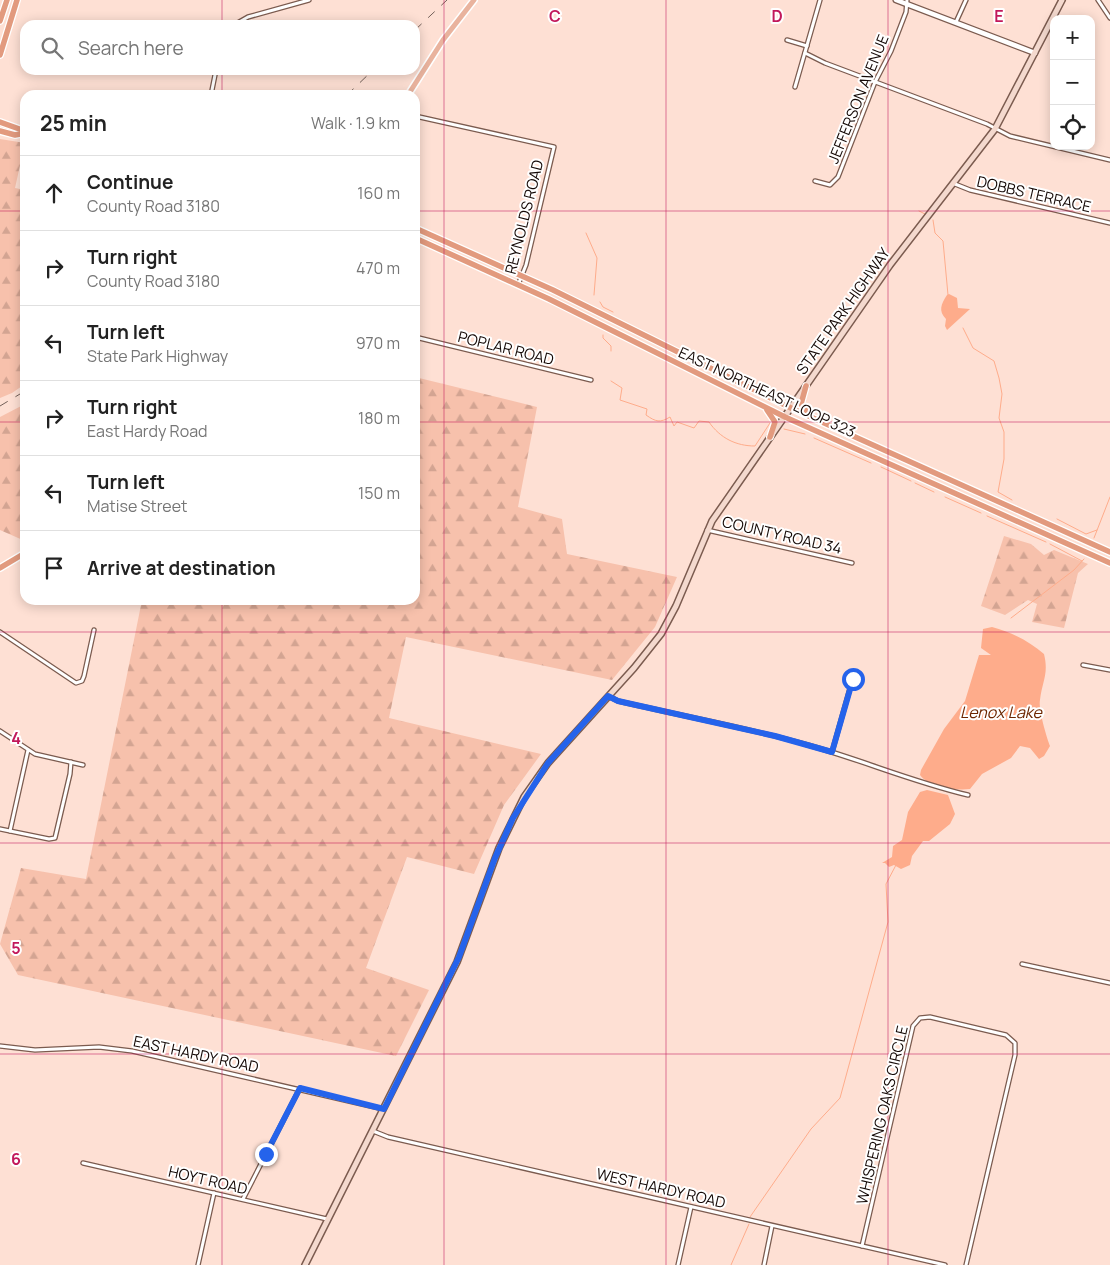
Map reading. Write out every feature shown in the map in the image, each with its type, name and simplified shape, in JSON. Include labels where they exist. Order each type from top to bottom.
[{"type":"highway","points":[[0,20],[7,0]]},
{"type":"highway","points":[[0,55],[2,38],[17,0]]},
{"type":"highway","points":[[0,122],[20,130]]},
{"type":"highway","points":[[0,131],[15,135],[20,134]]},
{"type":"highway","name":"EAST NORTHEAST LOOP 323","points":[[420,230],[522,275],[790,408],[1110,552]]},
{"type":"highway","name":"EAST NORTHEAST LOOP 323","points":[[420,240],[549,299],[785,417],[1110,563]]},
{"type":"highway","points":[[459,258],[463,248]]},
{"type":"highway","points":[[549,299],[553,290]]},
{"type":"highway","points":[[618,333],[622,324]]},
{"type":"highway","points":[[715,383],[720,374]]},
{"type":"highway","points":[[806,386],[801,406],[819,421]]},
{"type":"highway","points":[[762,406],[774,420],[770,437]]},
{"type":"highway","points":[[853,447],[857,438]]},
{"type":"highway","points":[[941,487],[945,478]]},
{"type":"highway","points":[[1010,518],[1014,508]]},
{"type":"highway","points":[[0,568],[20,556]]},
{"type":"main road","points":[[411,90],[443,40],[474,0]]},
{"type":"main road","name":"STATE PARK HIGHWAY","points":[[305,1265],[459,957],[495,858],[513,818],[548,763],[639,662],[665,628],[707,530],[890,265],[955,184],[994,129],[1062,0]]},
{"type":"street","points":[[243,20],[309,0]]},
{"type":"street","points":[[795,87],[820,0]]},
{"type":"street","points":[[896,0],[906,2],[1034,53]]},
{"type":"street","points":[[956,22],[966,0]]},
{"type":"street","points":[[1098,0],[1110,18]]},
{"type":"street","name":"JEFFERSON AVENUE","points":[[815,181],[830,185],[836,180],[875,82],[891,51],[906,12],[906,2]]},
{"type":"street","points":[[787,40],[807,46]]},
{"type":"street","points":[[805,53],[815,59],[1010,136],[1110,160]]},
{"type":"street","points":[[212,90],[215,75]]},
{"type":"street","name":"REYNOLDS ROAD","points":[[420,117],[554,147],[522,275],[518,284]]},
{"type":"street","name":"DOBBS TERRACE","points":[[955,184],[970,190],[1110,223]]},
{"type":"street","name":"POPLAR ROAD","points":[[420,338],[591,380]]},
{"type":"street","name":"COUNTY ROAD 34","points":[[707,530],[852,563]]},
{"type":"street","points":[[0,633],[74,682],[80,682],[84,676],[94,630]]},
{"type":"street","points":[[1083,664],[1110,670]]},
{"type":"street","points":[[832,752],[854,674]]},
{"type":"street","points":[[608,696],[618,701],[775,736],[968,795]]},
{"type":"street","points":[[0,731],[28,750],[43,757],[83,765]]},
{"type":"street","points":[[10,831],[28,750]]},
{"type":"street","points":[[0,829],[53,839],[56,836],[70,774],[70,762]]},
{"type":"street","points":[[1022,964],[1110,983]]},
{"type":"street","name":"WHISPERING OAKS CIRCLE","points":[[862,1246],[913,1026],[918,1019],[930,1017],[1006,1035],[1012,1038],[1016,1047],[966,1265]]},
{"type":"street","name":"EAST HARDY ROAD","points":[[0,1046],[35,1050],[80,1047],[115,1048],[300,1088],[384,1109]]},
{"type":"street","points":[[242,1199],[300,1088]]},
{"type":"street","name":"WEST HARDY ROAD","points":[[373,1131],[388,1137],[945,1265]]},
{"type":"street","name":"HOYT ROAD","points":[[83,1163],[327,1219]]},
{"type":"street","points":[[198,1265],[214,1193]]},
{"type":"street","points":[[678,1265],[691,1207]]},
{"type":"street","points":[[764,1265],[772,1226]]},
{"type":"green space","points":[[0,139],[20,142],[20,166],[15,188],[20,189],[20,387],[0,398]]},
{"type":"green space","points":[[420,378],[537,407],[518,507],[562,519],[567,554],[677,577],[655,627],[612,680],[406,637],[389,718],[541,754],[504,805],[474,874],[407,857],[366,968],[429,990],[396,1056],[18,975],[0,944],[21,868],[86,879],[141,605],[420,605]]},
{"type":"green space","points":[[20,407],[20,539],[0,530],[0,417]]},
{"type":"green space","points":[[1004,536],[1031,544],[1044,555],[1054,550],[1088,564],[1078,573],[1064,628],[1032,622],[1037,604],[1028,600],[1005,615],[981,606]]},
{"type":"water","points":[[949,294],[957,298],[958,308],[970,309],[947,330],[945,326],[946,319],[941,307]]},
{"type":"water","name":"Lenox Lake","points":[[992,627],[1020,638],[1044,654],[1045,673],[1040,710],[1050,746],[1044,756],[1039,759],[1030,748],[1020,746],[1011,758],[982,774],[970,789],[950,789],[929,783],[920,775],[921,770],[944,729],[965,701],[979,655],[991,655],[981,648],[983,629]]},
{"type":"water","points":[[927,790],[948,795],[955,814],[950,824],[929,841],[923,841],[912,856],[910,865],[901,869],[894,865],[889,867],[882,863],[892,857],[893,846],[902,840],[908,812],[920,792]]},
{"type":"waterway","points":[[919,211],[925,214]]},
{"type":"waterway","points":[[933,220],[935,233],[943,241],[948,295]]},
{"type":"waterway","points":[[586,233],[597,258],[594,295]]},
{"type":"waterway","points":[[600,302],[603,307],[613,312]]},
{"type":"waterway","points":[[963,328],[973,348],[994,361],[999,378],[1002,394],[999,418],[1004,432],[1004,459],[998,492],[1012,500]]},
{"type":"waterway","points":[[603,335],[603,338],[611,346],[611,351]]},
{"type":"waterway","points":[[611,381],[622,388],[620,400],[647,409],[646,415],[653,419],[661,421],[670,417],[674,426],[677,422],[694,428],[699,421],[709,422],[723,437],[735,443],[755,446],[770,423]]},
{"type":"waterway","points":[[784,429],[805,434]]},
{"type":"waterway","points":[[814,438],[871,463]]},
{"type":"waterway","points":[[881,467],[911,481]]},
{"type":"waterway","points":[[915,483],[934,492]]},
{"type":"waterway","points":[[945,497],[981,513]]},
{"type":"waterway","points":[[1094,538],[1110,497]]},
{"type":"waterway","points":[[987,516],[1046,542]]},
{"type":"waterway","points":[[1057,519],[1086,534],[1097,530]]},
{"type":"waterway","points":[[1050,544],[1082,561]]},
{"type":"waterway","points":[[1011,618],[1074,570],[1084,559]]},
{"type":"waterway","points":[[750,1217],[811,1129],[840,1098],[888,922],[886,884],[896,865]]},
{"type":"waterway","points":[[731,1265],[749,1224]]},
{"type":"railway","points":[[420,25],[447,0]]},
{"type":"railway","points":[[352,90],[368,75]]},
{"type":"railway","points":[[0,406],[20,394]]},
{"type":"route","points":[[266,1154],[300,1088],[384,1109],[459,957],[495,858],[513,818],[548,763],[608,696],[618,701],[775,736],[832,752],[853,679]]}]
